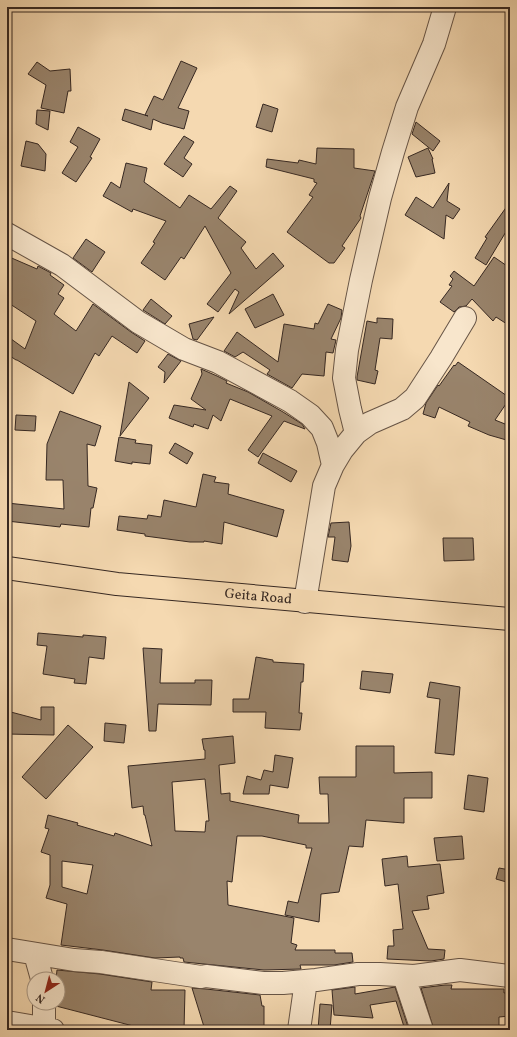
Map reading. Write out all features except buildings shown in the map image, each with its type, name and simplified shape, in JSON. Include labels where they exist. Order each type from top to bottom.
[{"type":"highway","name":"Geita Road","points":[[7,568],[117,584],[305,602],[510,619]]},
{"type":"street","points":[[356,433],[344,378],[347,350],[356,303],[380,198],[393,152],[407,107],[434,44],[445,7]]},
{"type":"street","points":[[7,234],[62,266],[138,322],[184,349],[218,362],[290,400],[322,428],[328,443],[333,465]]},
{"type":"street","points":[[305,602],[324,486],[333,465],[342,450],[356,433],[370,423],[402,409],[415,398],[465,318]]},
{"type":"street","points":[[7,948],[35,954],[201,977],[206,976],[263,983],[306,981],[358,974],[414,976],[460,970],[510,976]]},
{"type":"street","points":[[35,954],[41,971]]},
{"type":"street","points":[[404,976],[422,1030]]},
{"type":"street","points":[[299,1030],[306,981]]},
{"type":"street","points":[[7,1022],[48,1029],[45,1011]]}]
